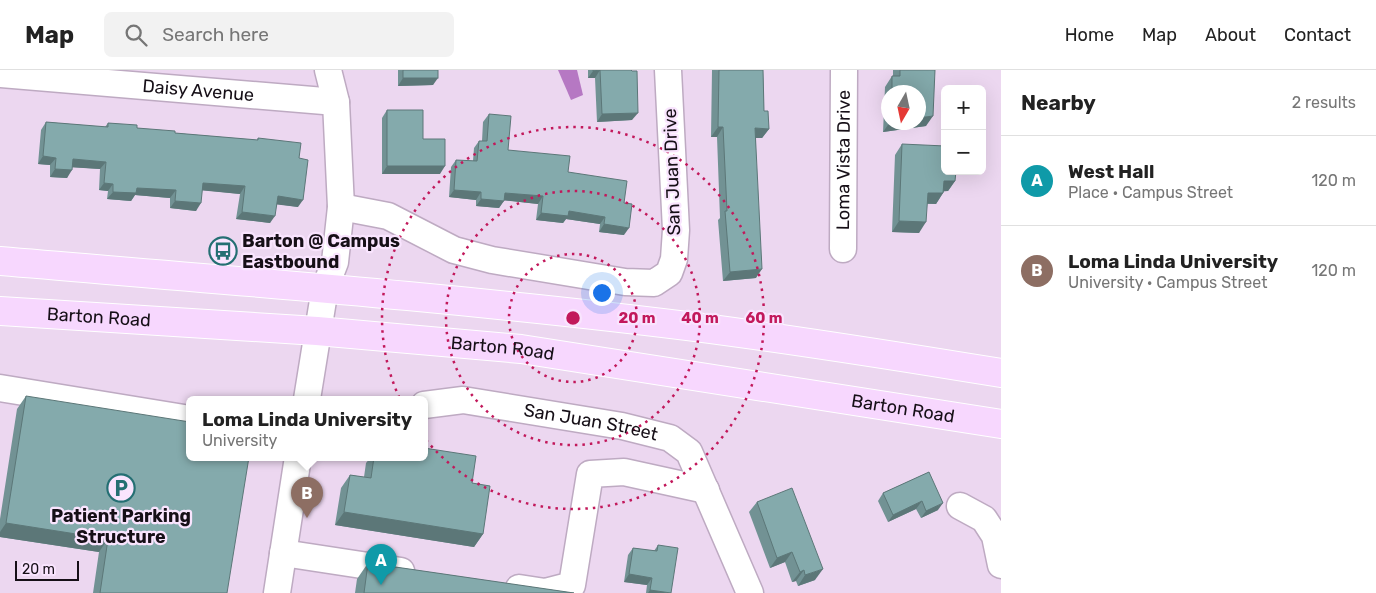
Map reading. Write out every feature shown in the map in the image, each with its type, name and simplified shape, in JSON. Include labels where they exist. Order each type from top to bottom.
[{"type":"main road","points":[[0,261],[326,288],[490,304],[710,329],[900,356],[1001,373]]},
{"type":"main road","name":"Barton Road","points":[[0,311],[317,331],[521,349],[1001,424]]},
{"type":"street","points":[[307,396],[317,331],[326,288],[335,262],[341,207],[336,102],[328,70]]},
{"type":"street","name":"San Juan Drive","points":[[341,207],[388,216],[454,250],[492,260],[625,282],[654,284],[669,273],[674,259],[676,230],[668,70]]},
{"type":"street","name":"Loma Vista Drive","points":[[843,249],[844,70]]},
{"type":"street","name":"Daisy Avenue","points":[[0,74],[336,102]]},
{"type":"street","points":[[0,388],[186,418]]},
{"type":"street","name":"San Juan Street","points":[[428,404],[463,400],[622,426],[670,438],[690,452],[750,593]]},
{"type":"street","points":[[277,593],[297,461]]},
{"type":"street","points":[[497,585],[545,592],[572,585],[590,474],[624,472],[706,490]]},
{"type":"street","points":[[960,506],[984,519],[995,536],[1001,565]]},
{"type":"street","points":[[283,553],[429,575]]},
{"type":"shaded area","points":[[558,70],[577,70],[583,95],[571,100]]},
{"type":"building","points":[[403,70],[438,70],[438,78],[403,78]]},
{"type":"building","points":[[600,70],[637,71],[638,113],[602,114]]},
{"type":"building","points":[[719,70],[763,70],[764,111],[768,111],[769,129],[755,128],[762,269],[730,272],[725,211],[727,211],[723,127],[718,127]]},
{"type":"building","points":[[900,70],[935,70],[933,116],[926,117],[926,85],[892,85],[892,76],[900,76]]},
{"type":"building","points":[[387,110],[423,110],[423,139],[445,139],[445,166],[387,166]]},
{"type":"building","points":[[489,114],[511,116],[508,150],[570,156],[568,172],[627,181],[624,203],[632,204],[629,228],[604,224],[605,217],[569,211],[568,216],[541,213],[543,196],[505,193],[504,201],[481,199],[481,192],[454,190],[456,160],[477,161],[479,141],[487,141]]},
{"type":"building","points":[[46,122],[108,127],[108,123],[137,125],[137,128],[175,131],[175,133],[258,140],[258,138],[301,143],[299,158],[308,160],[303,200],[278,196],[275,216],[242,212],[245,186],[203,183],[201,203],[175,201],[176,190],[137,188],[136,193],[113,192],[113,184],[104,183],[106,162],[73,159],[72,170],[55,169],[56,158],[43,156]]},
{"type":"building","points":[[902,144],[941,146],[941,175],[956,175],[955,181],[944,181],[943,193],[928,193],[926,222],[899,221]]},
{"type":"building","name":"Patient Parking Structure","points":[[26,396],[186,421],[186,461],[248,461],[227,593],[100,593],[108,539],[6,523]]},
{"type":"building","points":[[428,449],[476,456],[472,483],[490,486],[483,534],[344,512],[350,475],[371,478],[373,461],[428,461]]},
{"type":"building","points":[[929,472],[943,503],[926,511],[922,501],[893,515],[883,493]]},
{"type":"building","points":[[792,488],[823,569],[805,575],[804,570],[800,572],[792,552],[777,558],[757,502]]},
{"type":"building","points":[[658,545],[678,548],[671,593],[650,590],[652,578],[629,574],[633,548],[657,551]]},
{"type":"building","points":[[368,563],[574,593],[364,593]]},
{"type":"place","name":"Barton @ Campus Eastbound","points":[[223,251]]},
{"type":"place","name":"Patient Parking Structure","points":[[121,488]]},
{"type":"place","name":"Loma Linda University","points":[[307,518]]},
{"type":"place","name":"West Hall","points":[[381,585]]}]
